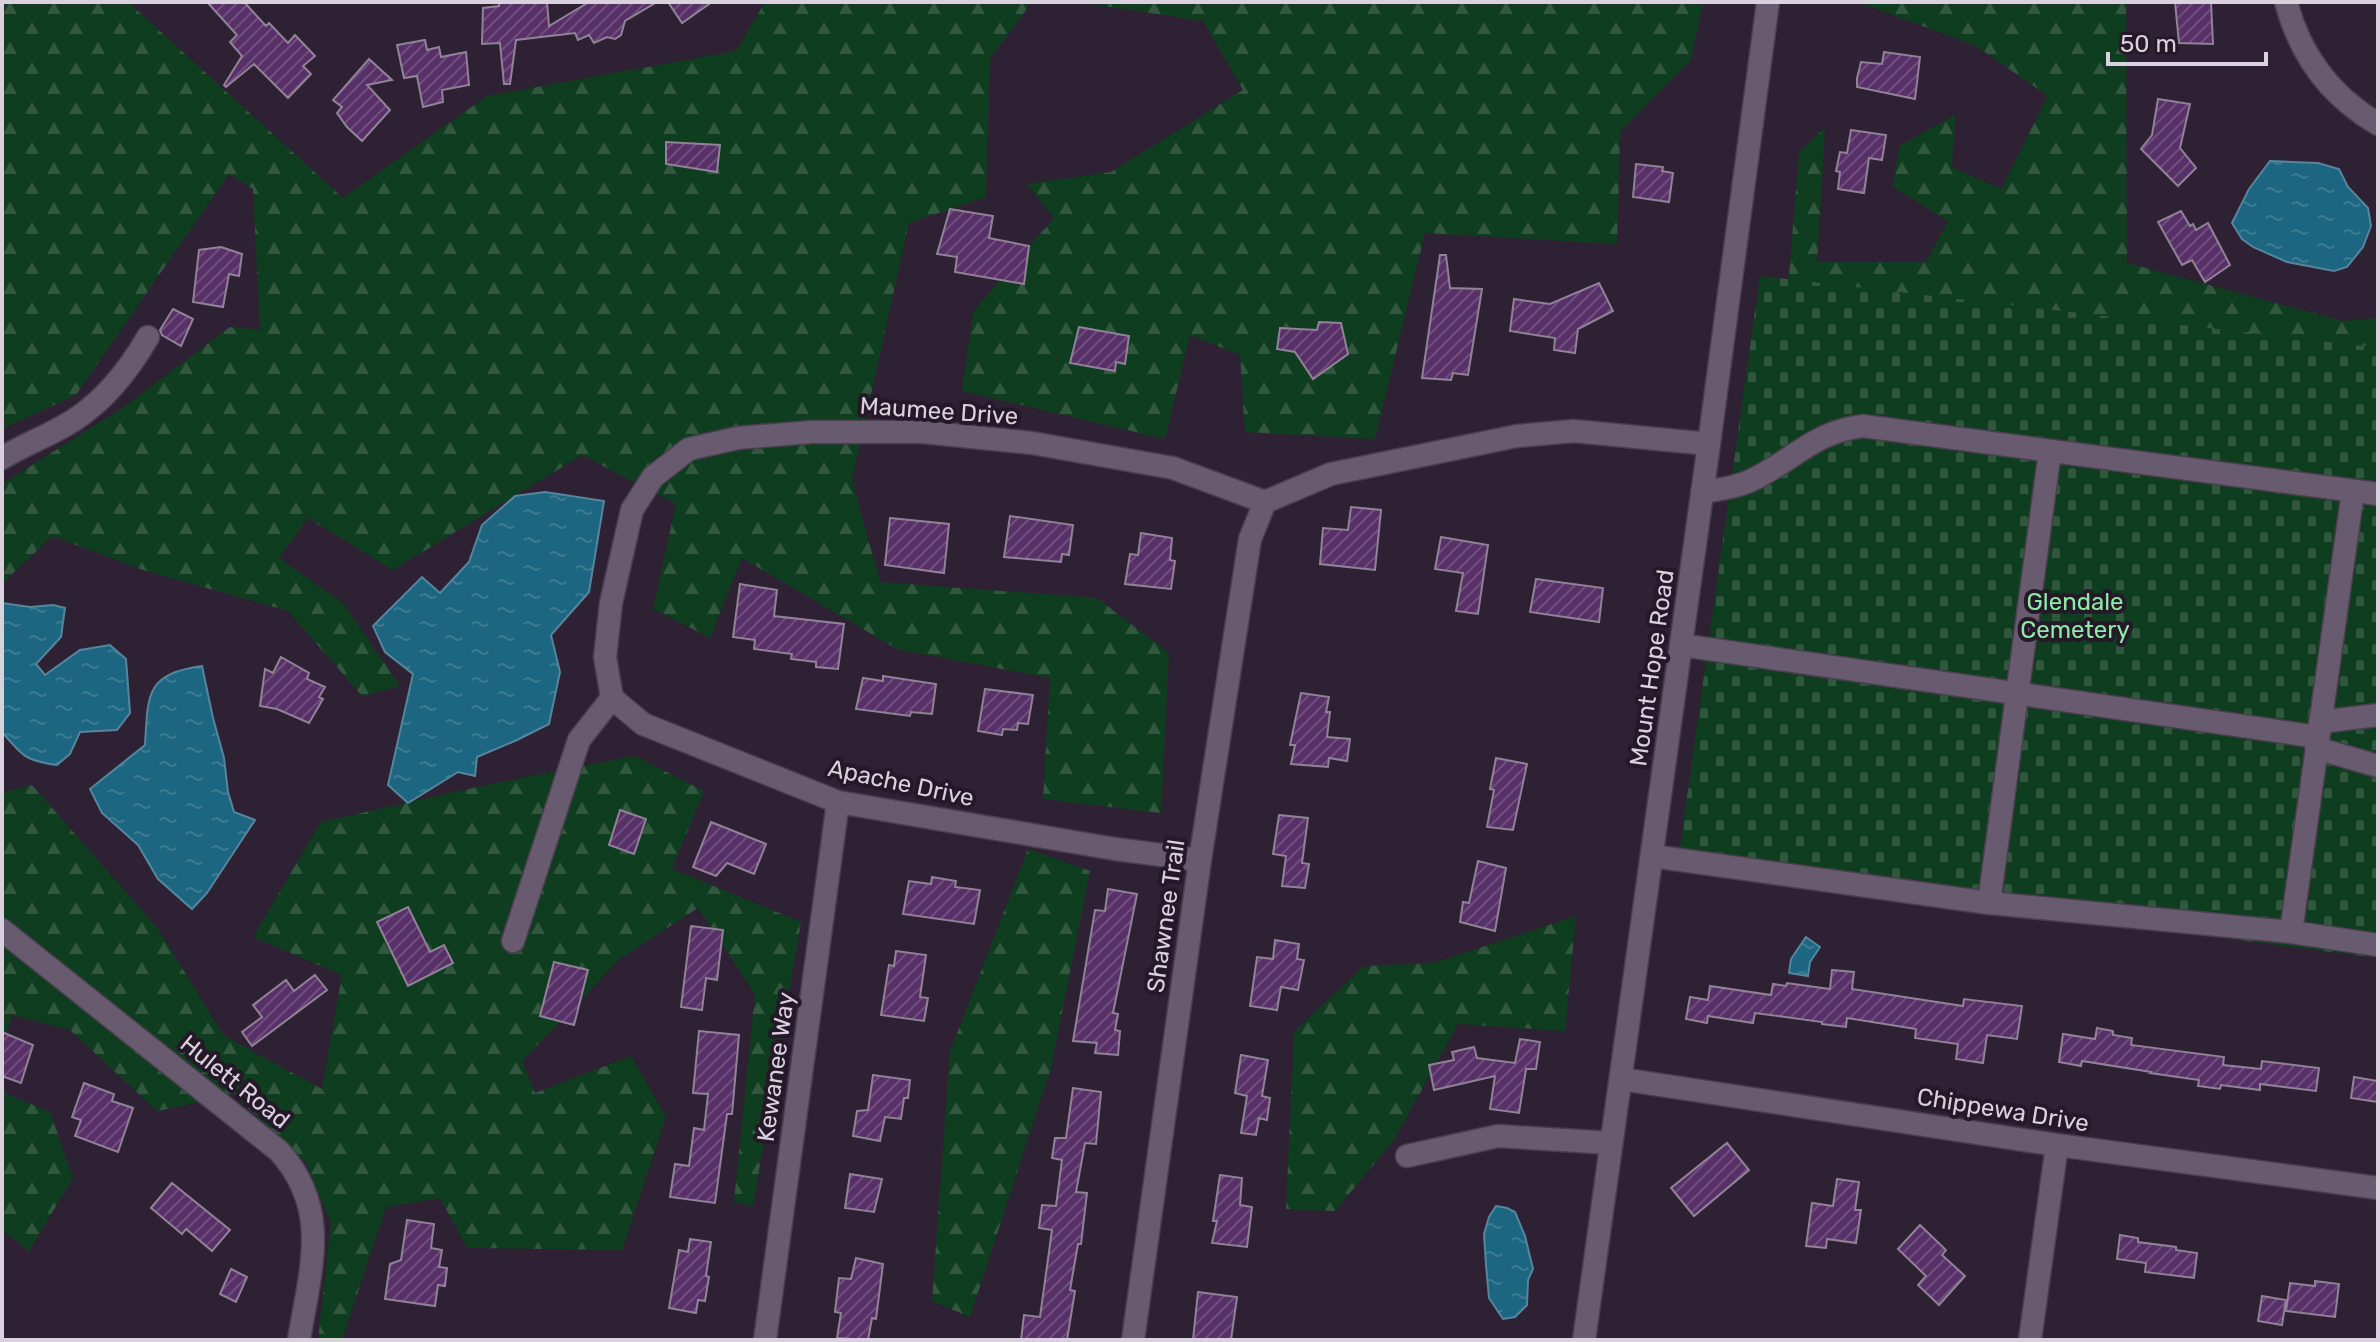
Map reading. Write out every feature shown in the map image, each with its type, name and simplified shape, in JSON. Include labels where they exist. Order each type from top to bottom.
[{"type":"street","name":"Mount Hope Road","points":[[1584,1340],[1768,2]]},
{"type":"street","points":[[2286,2],[2300,44],[2319,73],[2342,99],[2378,124]]},
{"type":"street","points":[[2,458],[73,420],[96,402],[133,363],[148,337]]},
{"type":"street","points":[[1702,492],[1737,486],[1758,477],[1816,439],[1848,427],[1863,426],[2378,494]]},
{"type":"street","points":[[1265,502],[1331,474],[1517,436],[1574,431],[1709,444]]},
{"type":"street","name":"Maumee Drive","points":[[612,698],[605,657],[611,603],[632,510],[653,477],[689,449],[738,438],[812,432],[923,432],[1032,443],[1173,468],[1265,502]]},
{"type":"street","points":[[1989,903],[2050,451]]},
{"type":"street","points":[[2291,932],[2353,491]]},
{"type":"street","name":"Shawnee Trail","points":[[1133,1340],[1200,860],[1250,539],[1265,502]]},
{"type":"street","points":[[1681,645],[2318,735],[2378,766]]},
{"type":"street","points":[[513,941],[579,740],[612,698]]},
{"type":"street","name":"Apache Drive","points":[[612,698],[643,724],[838,802],[1115,849],[1200,860]]},
{"type":"street","points":[[2318,735],[2378,715]]},
{"type":"street","name":"Kewanee Way","points":[[765,1340],[838,802]]},
{"type":"street","points":[[1652,856],[1989,903],[2291,932],[2378,945]]},
{"type":"street","name":"Hulett Road","points":[[2,930],[291,1163],[307,1193],[314,1225],[299,1340]]},
{"type":"street","name":"Chippewa Drive","points":[[1621,1079],[2057,1145],[2378,1188]]},
{"type":"street","points":[[1407,1156],[1498,1136],[1611,1143]]},
{"type":"street","points":[[2030,1340],[2057,1145]]},
{"type":"green space","points":[[2,2],[128,2],[343,198],[487,96],[736,51],[765,2],[1032,2],[990,59],[986,197],[909,223],[852,480],[880,582],[1097,598],[1169,653],[1161,813],[1043,799],[1050,678],[897,649],[742,558],[710,638],[653,609],[676,504],[582,455],[393,570],[308,518],[279,558],[343,603],[400,686],[362,696],[288,611],[143,570],[52,536],[2,584],[2,484],[124,407],[230,327],[260,330],[253,189],[229,174],[76,395],[2,429]]},
{"type":"green space","points":[[1078,2],[1703,2],[1691,60],[1620,132],[1617,244],[1425,233],[1375,439],[1245,432],[1240,355],[1190,335],[1165,439],[962,391],[973,312],[1054,218],[1027,184],[1111,172],[1243,90],[1203,21]]},
{"type":"green space","points":[[1858,2],[2126,2],[2127,263],[2343,321],[2378,318],[2378,413],[1781,372],[1799,153],[1825,127],[1817,262],[1926,262],[1948,221],[1893,187],[1899,146],[1955,115],[1952,167],[2001,189],[2048,96],[1976,46]]},
{"type":"green space","name":"Glendale Cemetery","points":[[1760,276],[2363,346],[2378,344],[2378,958],[1677,868]]},
{"type":"green space","points":[[635,756],[704,791],[672,869],[801,922],[753,1206],[734,1202],[755,994],[698,908],[621,958],[522,1061],[535,1093],[631,1056],[666,1117],[622,1250],[467,1248],[440,1198],[386,1207],[342,1340],[318,1340],[331,1223],[306,1163],[234,1095],[157,1111],[70,1030],[12,1015],[2,1048],[2,793],[32,785],[159,930],[223,1035],[322,1089],[342,975],[253,937],[321,822]]},
{"type":"green space","points":[[1028,849],[1090,871],[1051,1068],[970,1317],[932,1301],[950,1052]]},
{"type":"green space","points":[[1576,916],[1565,1031],[1458,1024],[1394,1140],[1335,1211],[1286,1209],[1294,1032],[1364,966],[1434,963]]},
{"type":"green space","points":[[2,1092],[50,1112],[73,1178],[29,1251],[2,1230]]},
{"type":"water","points":[[2270,161],[2318,163],[2339,169],[2348,187],[2368,208],[2371,226],[2363,247],[2347,267],[2334,271],[2287,262],[2242,239],[2232,223],[2249,189]]},
{"type":"water","points":[[545,492],[604,501],[589,592],[551,635],[560,672],[549,724],[477,757],[475,776],[458,772],[408,803],[388,785],[413,674],[385,652],[373,626],[422,577],[440,593],[469,562],[482,525],[515,496]]},
{"type":"water","points":[[2,603],[65,608],[61,637],[36,664],[45,675],[80,650],[110,645],[126,659],[130,713],[117,730],[80,732],[70,754],[57,765],[31,759],[15,747],[2,732]]},
{"type":"water","points":[[202,666],[234,812],[255,820],[207,893],[192,909],[158,879],[138,845],[102,813],[90,789],[145,745],[149,700],[160,681],[183,670]]},
{"type":"water","points":[[1806,937],[1820,947],[1810,962],[1808,976],[1789,973],[1791,959]]},
{"type":"water","points":[[1496,1206],[1515,1212],[1533,1269],[1528,1280],[1527,1305],[1515,1317],[1503,1319],[1489,1298],[1484,1234]]},
{"type":"building","points":[[207,2],[244,2],[266,26],[269,23],[288,43],[295,35],[315,56],[303,66],[311,74],[288,98],[254,64],[226,87],[224,85],[242,56],[230,42],[237,35]]},
{"type":"building","points":[[547,2],[549,26],[589,2],[657,2],[625,21],[621,35],[615,39],[607,37],[594,43],[589,35],[578,40],[575,33],[516,40],[510,84],[504,84],[500,43],[482,44],[483,8],[499,6],[499,3]]},
{"type":"building","points":[[668,2],[712,2],[682,23]]},
{"type":"building","points":[[2175,2],[2211,2],[2213,44],[2179,43]]},
{"type":"building","points":[[425,40],[427,50],[439,47],[441,57],[466,52],[469,85],[442,90],[443,102],[423,107],[417,76],[404,78],[397,45]]},
{"type":"building","points":[[1884,52],[1920,57],[1915,99],[1857,87],[1861,62],[1882,64]]},
{"type":"building","points":[[369,59],[392,80],[367,85],[390,110],[362,141],[337,113],[342,107],[333,100]]},
{"type":"building","points":[[2158,99],[2190,104],[2180,148],[2196,168],[2178,186],[2141,149],[2152,135]]},
{"type":"building","points":[[1851,130],[1886,135],[1882,160],[1869,158],[1864,193],[1838,189],[1840,172],[1836,171],[1840,152],[1847,153]]},
{"type":"building","points":[[666,142],[720,145],[717,172],[666,164]]},
{"type":"building","points":[[1636,164],[1663,167],[1662,171],[1673,173],[1669,202],[1633,197]]},
{"type":"building","points":[[950,209],[993,216],[989,238],[1029,246],[1024,284],[955,272],[957,257],[937,254]]},
{"type":"building","points":[[2181,211],[2196,230],[2208,223],[2230,265],[2205,282],[2192,260],[2182,265],[2158,222]]},
{"type":"building","points":[[221,247],[242,254],[239,276],[229,274],[223,307],[193,302],[199,250]]},
{"type":"building","points":[[1440,255],[1446,255],[1450,288],[1482,289],[1468,375],[1453,373],[1451,380],[1422,378]]},
{"type":"building","points":[[1599,283],[1613,311],[1578,329],[1575,353],[1554,350],[1555,338],[1510,331],[1514,299],[1550,304]]},
{"type":"building","points":[[173,309],[193,319],[181,346],[162,335],[160,330]]},
{"type":"building","points":[[1319,322],[1341,323],[1348,354],[1313,379],[1295,352],[1277,349],[1280,328],[1317,330]]},
{"type":"building","points":[[1079,327],[1129,336],[1125,364],[1116,362],[1115,371],[1070,363]]},
{"type":"building","points":[[1351,507],[1381,510],[1375,570],[1320,564],[1323,528],[1348,530]]},
{"type":"building","points":[[1010,516],[1073,525],[1069,555],[1062,554],[1061,562],[1004,557]]},
{"type":"building","points":[[890,518],[949,524],[944,573],[885,565]]},
{"type":"building","points":[[1141,533],[1172,538],[1170,560],[1175,561],[1171,589],[1125,584],[1130,554],[1138,555]]},
{"type":"building","points":[[1441,537],[1488,545],[1478,614],[1456,611],[1463,573],[1435,569]]},
{"type":"building","points":[[1536,579],[1603,588],[1599,622],[1530,612]]},
{"type":"building","points":[[740,584],[777,590],[774,616],[844,624],[838,669],[816,667],[816,662],[791,659],[792,654],[754,649],[755,640],[733,637]]},
{"type":"building","points":[[281,657],[309,673],[307,679],[325,687],[319,697],[323,699],[309,723],[277,709],[260,706],[265,669],[273,673]]},
{"type":"building","points":[[883,676],[936,684],[932,714],[911,712],[910,716],[856,709],[863,678],[883,681]]},
{"type":"building","points":[[985,689],[1033,695],[1028,724],[1018,723],[1017,730],[1003,729],[1002,735],[978,731]]},
{"type":"building","points":[[1301,693],[1329,697],[1327,737],[1350,739],[1347,761],[1329,758],[1328,767],[1291,764],[1295,745],[1290,745]]},
{"type":"building","points":[[1496,758],[1527,764],[1513,830],[1487,827]]},
{"type":"building","points":[[620,810],[646,819],[634,854],[609,845]]},
{"type":"building","points":[[1279,815],[1308,818],[1302,863],[1309,864],[1305,888],[1282,886],[1286,856],[1273,854]]},
{"type":"building","points":[[711,822],[766,844],[754,874],[727,863],[716,876],[693,867]]},
{"type":"building","points":[[1478,861],[1506,868],[1495,931],[1460,922],[1463,902],[1469,903]]},
{"type":"building","points":[[932,877],[956,881],[955,887],[980,890],[974,924],[903,914],[909,881],[931,884]]},
{"type":"building","points":[[1108,889],[1137,894],[1113,1013],[1118,1014],[1115,1030],[1120,1031],[1118,1055],[1095,1053],[1097,1043],[1073,1041],[1095,910],[1105,911]]},
{"type":"building","points":[[408,907],[430,952],[444,945],[453,963],[408,986],[377,922]]},
{"type":"building","points":[[691,926],[723,930],[717,980],[706,978],[702,1010],[681,1007]]},
{"type":"building","points":[[1275,940],[1299,944],[1297,959],[1304,960],[1298,990],[1281,987],[1277,1010],[1250,1006],[1257,957],[1273,959]]},
{"type":"building","points":[[896,951],[926,955],[920,997],[928,998],[924,1021],[881,1015],[889,965],[894,966]]},
{"type":"building","points":[[554,962],[588,970],[574,1025],[540,1016]]},
{"type":"building","points":[[1832,970],[1854,972],[1852,989],[1963,1006],[1964,999],[2022,1006],[2017,1039],[1987,1035],[1983,1063],[1956,1059],[1958,1044],[1915,1038],[1916,1029],[1847,1018],[1846,1027],[1755,1013],[1753,1023],[1708,1016],[1707,1023],[1686,1019],[1690,997],[1708,1000],[1710,986],[1771,995],[1773,984],[1830,989]]},
{"type":"building","points":[[315,975],[327,990],[252,1046],[242,1032],[262,1017],[253,1005],[286,980],[294,991]]},
{"type":"building","points":[[2097,1028],[2132,1038],[2131,1045],[2224,1057],[2223,1065],[2261,1069],[2262,1061],[2319,1068],[2316,1091],[2260,1084],[2260,1090],[2221,1085],[2220,1089],[2198,1086],[2199,1080],[2082,1061],[2081,1066],[2059,1062],[2063,1034],[2095,1039]]},
{"type":"building","points":[[699,1031],[739,1035],[732,1114],[727,1114],[715,1203],[670,1197],[675,1164],[689,1166],[694,1128],[704,1130],[708,1094],[693,1093]]},
{"type":"building","points":[[2,1032],[33,1045],[21,1083],[2,1076]]},
{"type":"building","points":[[1520,1039],[1540,1042],[1536,1069],[1526,1069],[1519,1113],[1490,1109],[1495,1076],[1434,1090],[1429,1065],[1454,1060],[1452,1052],[1474,1047],[1477,1058],[1515,1063]]},
{"type":"building","points":[[1241,1055],[1268,1060],[1262,1096],[1270,1098],[1267,1120],[1259,1118],[1256,1135],[1241,1133],[1247,1096],[1235,1093]]},
{"type":"building","points":[[873,1075],[910,1080],[901,1119],[885,1117],[880,1141],[853,1136],[857,1111],[868,1110]]},
{"type":"building","points":[[2354,1077],[2378,1081],[2378,1102],[2351,1098]]},
{"type":"building","points":[[84,1083],[114,1094],[112,1101],[133,1108],[118,1152],[75,1136],[81,1120],[72,1117]]},
{"type":"building","points":[[1073,1088],[1101,1092],[1096,1144],[1085,1143],[1076,1192],[1087,1193],[1081,1244],[1078,1244],[1070,1290],[1075,1291],[1067,1340],[1021,1340],[1024,1315],[1040,1317],[1052,1230],[1039,1228],[1042,1205],[1056,1206],[1062,1160],[1052,1158],[1055,1138],[1066,1138]]},
{"type":"building","points":[[1727,1143],[1749,1170],[1694,1216],[1671,1188]]},
{"type":"building","points":[[850,1174],[882,1179],[874,1212],[845,1208]]},
{"type":"building","points":[[1220,1175],[1242,1178],[1240,1205],[1252,1207],[1247,1247],[1212,1243]]},
{"type":"building","points":[[1837,1179],[1859,1182],[1855,1210],[1861,1210],[1856,1243],[1827,1239],[1826,1248],[1806,1246],[1812,1203],[1833,1206]]},
{"type":"building","points":[[172,1183],[230,1230],[212,1251],[186,1229],[182,1234],[151,1208]]},
{"type":"building","points":[[407,1220],[434,1224],[431,1248],[442,1250],[439,1267],[447,1268],[445,1286],[438,1285],[435,1306],[385,1299],[390,1264],[401,1260]]},
{"type":"building","points":[[1920,1225],[1946,1250],[1942,1255],[1965,1276],[1939,1305],[1918,1285],[1926,1276],[1898,1249]]},
{"type":"building","points":[[2120,1235],[2138,1238],[2138,1242],[2197,1253],[2194,1278],[2145,1272],[2146,1263],[2117,1259]]},
{"type":"building","points":[[690,1239],[711,1242],[705,1301],[698,1300],[696,1313],[669,1308],[679,1250],[688,1252]]},
{"type":"building","points":[[856,1258],[883,1264],[876,1319],[872,1318],[868,1340],[837,1338],[841,1313],[835,1312],[839,1278],[851,1279]]},
{"type":"building","points":[[231,1269],[247,1277],[236,1302],[220,1294]]},
{"type":"building","points":[[2315,1281],[2339,1284],[2335,1317],[2286,1311],[2290,1283],[2315,1286]]},
{"type":"building","points":[[1198,1292],[1237,1297],[1231,1340],[1193,1340]]},
{"type":"building","points":[[2262,1296],[2286,1300],[2282,1325],[2258,1321]]}]
